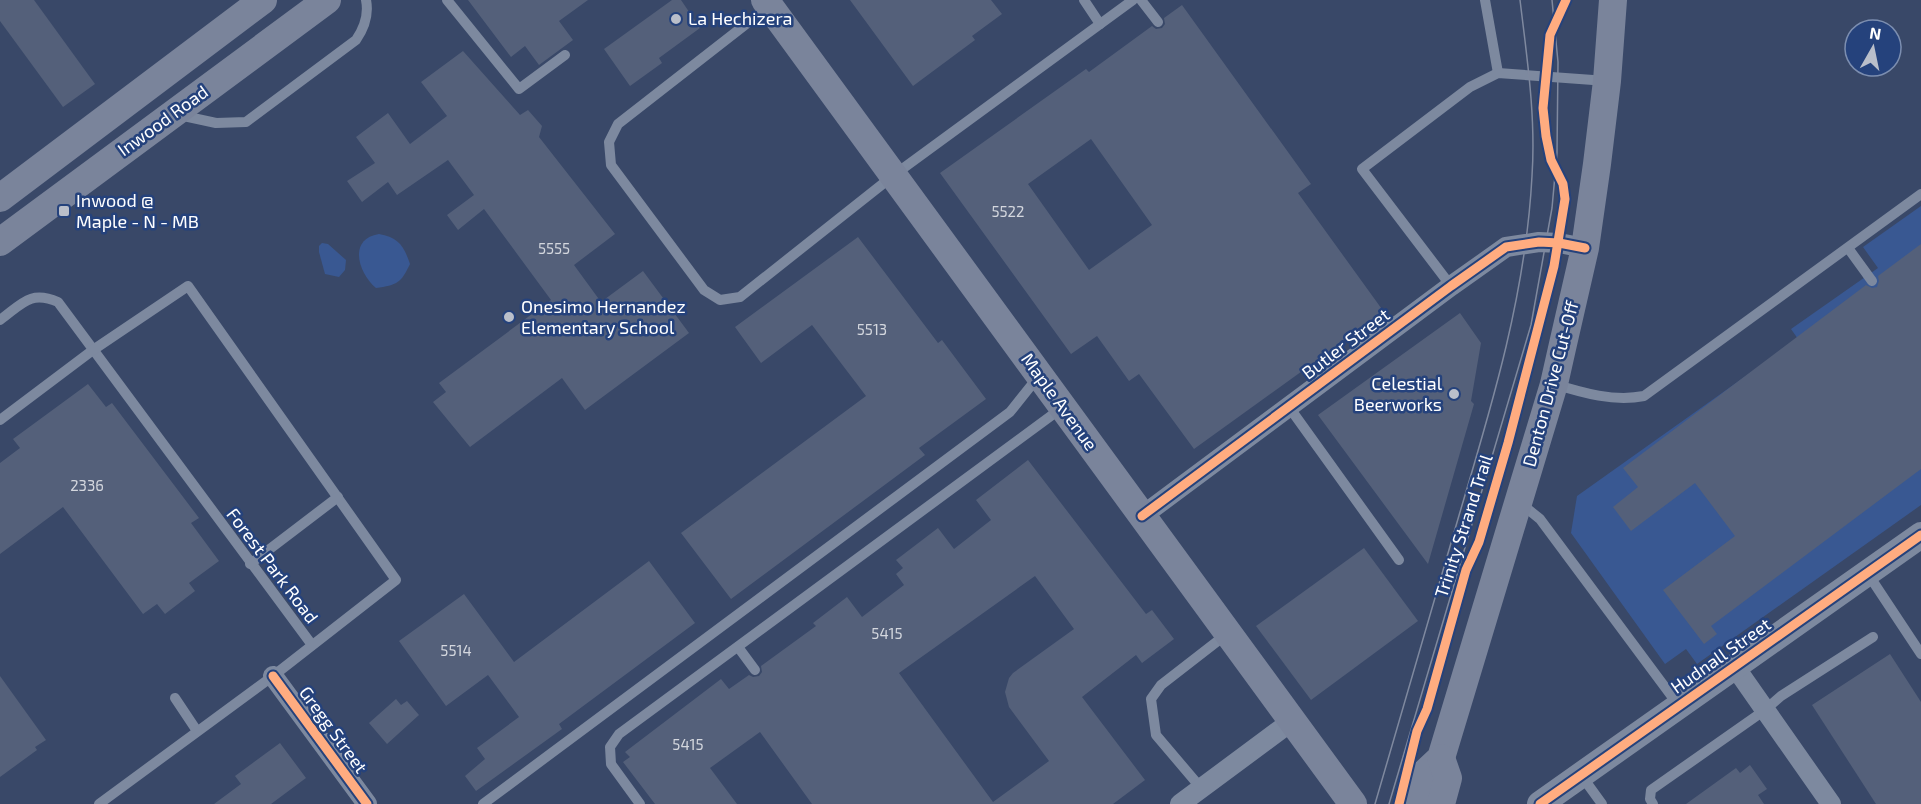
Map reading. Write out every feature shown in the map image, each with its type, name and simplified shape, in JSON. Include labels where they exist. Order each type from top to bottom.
[{"type":"main road","name":"Inwood Road","points":[[0,198],[263,0]]},
{"type":"main road","name":"Inwood Road","points":[[0,242],[327,0]]},
{"type":"main road","name":"Denton Drive Cut-Off","points":[[1428,801],[1448,778],[1441,758],[1554,384],[1585,248],[1607,81],[1613,0]]},
{"type":"main road","name":"Maple Avenue","points":[[767,3],[1292,721],[1356,803]]},
{"type":"main road","points":[[105,120],[126,148]]},
{"type":"street","name":"Butler Street","points":[[1143,516],[1506,247],[1539,242],[1585,248]]},
{"type":"street","name":"Hudnall Street","points":[[1540,804],[1921,535]]},
{"type":"street","points":[[1735,667],[1831,804]]},
{"type":"street","name":"Gregg Street","points":[[273,675],[367,804]]},
{"type":"street","points":[[1180,804],[1292,721]]},
{"type":"lane","points":[[173,113],[216,123],[246,122],[356,40],[367,18],[366,0]]},
{"type":"lane","points":[[447,0],[519,89],[565,55]]},
{"type":"lane","points":[[1084,0],[1100,24]]},
{"type":"lane","points":[[767,3],[618,123],[609,142],[611,165],[704,290],[720,300],[740,297],[894,176],[1133,0]]},
{"type":"lane","points":[[1141,0],[1158,22]]},
{"type":"lane","points":[[1485,0],[1498,73]]},
{"type":"lane","points":[[1451,286],[1362,169],[1470,87],[1498,73],[1607,81]]},
{"type":"lane","points":[[1554,384],[1579,392],[1627,399],[1644,396],[1921,194]]},
{"type":"lane","points":[[1848,248],[1872,281]]},
{"type":"lane","points":[[0,420],[93,350],[188,286],[396,580],[312,645]]},
{"type":"lane","name":"Forest Park Road","points":[[0,320],[29,298],[36,296],[58,302],[312,645],[99,804]]},
{"type":"lane","points":[[483,804],[1010,412],[1040,375]]},
{"type":"lane","points":[[640,804],[611,764],[609,747],[619,734],[1063,407]]},
{"type":"lane","points":[[1289,407],[1399,560]]},
{"type":"lane","points":[[250,564],[338,497]]},
{"type":"lane","points":[[1519,502],[1540,519],[1679,706]]},
{"type":"lane","points":[[1867,573],[1921,654]]},
{"type":"lane","points":[[1201,788],[1156,735],[1151,699],[1161,685],[1228,633]]},
{"type":"lane","points":[[1653,804],[1650,799],[1651,790],[1765,710],[1781,696],[1873,638]]},
{"type":"lane","points":[[738,647],[755,670]]},
{"type":"lane","points":[[175,699],[197,731]]},
{"type":"lane","points":[[1581,775],[1602,804]]},
{"type":"shaded area","points":[[1921,206],[1921,505],[1697,664],[1686,649],[1665,664],[1571,533],[1577,496],[1798,339],[1791,329],[1878,268],[1863,247]]},
{"type":"shaded area","points":[[379,234],[396,240],[410,264],[398,282],[376,288],[365,274],[359,258],[363,243],[369,237]]},
{"type":"shaded area","points":[[322,243],[328,244],[346,260],[345,270],[339,277],[325,274],[319,252],[319,246]]},
{"type":"building","points":[[0,0],[34,0],[95,84],[63,107],[0,21]]},
{"type":"building","points":[[468,0],[588,0],[559,21],[573,40],[539,65],[525,46],[511,57]]},
{"type":"building","points":[[672,0],[681,0],[700,28],[659,58],[662,63],[630,86],[604,49]]},
{"type":"building","points":[[850,0],[991,0],[1002,14],[972,36],[975,40],[913,86]]},
{"type":"building","points":[[1182,5],[1311,184],[1298,193],[1384,312],[1194,449],[1139,374],[1129,381],[1097,336],[1071,354],[940,173],[1086,69],[1089,72],[1152,26],[1156,29],[1162,28],[1165,24],[1164,18]],"holes":[[[1091,139],[1152,225],[1089,270],[1028,184]]]},
{"type":"building","points":[[463,51],[520,115],[528,110],[542,126],[539,137],[615,234],[574,265],[601,302],[643,271],[689,333],[585,410],[562,378],[470,447],[433,402],[446,392],[439,383],[551,300],[484,209],[458,230],[447,215],[474,195],[448,160],[397,195],[388,182],[362,202],[347,181],[375,163],[356,137],[388,113],[410,144],[447,116],[421,82]]},
{"type":"building","points":[[858,237],[938,343],[942,340],[986,399],[919,448],[925,455],[731,599],[681,533],[866,396],[812,325],[761,363],[735,327]]},
{"type":"building","points":[[1921,244],[1921,469],[1711,626],[1717,634],[1704,644],[1663,590],[1735,536],[1695,483],[1631,531],[1613,507],[1638,487],[1623,468],[1866,285],[1872,288],[1877,287],[1878,276]]},
{"type":"building","points":[[1460,313],[1481,343],[1471,401],[1474,404],[1428,564],[1318,415]]},
{"type":"building","points":[[88,384],[106,407],[112,403],[199,518],[191,523],[219,561],[189,583],[195,591],[165,614],[157,604],[143,614],[63,507],[0,554],[0,463],[20,448],[13,439]]},
{"type":"building","points":[[1028,460],[1146,614],[1152,610],[1174,639],[1142,663],[1136,655],[1082,697],[1145,780],[1113,804],[812,804],[760,732],[710,768],[737,804],[655,804],[623,762],[630,757],[625,752],[721,679],[729,689],[749,675],[759,676],[762,672],[761,666],[816,626],[813,623],[847,597],[862,617],[904,585],[896,574],[903,568],[896,560],[938,528],[954,549],[991,520],[976,500]],"holes":[[[1035,576],[1074,629],[1009,678],[1005,692],[1009,707],[1049,761],[993,802],[899,673]]]},
{"type":"building","points":[[1364,548],[1418,621],[1311,700],[1256,626]]},
{"type":"building","points":[[649,561],[695,623],[559,724],[562,729],[476,791],[465,776],[485,759],[477,748],[519,717],[488,675],[446,706],[399,641],[464,594],[514,662]]},
{"type":"building","points":[[1890,654],[1921,702],[1921,804],[1876,804],[1812,705]]},
{"type":"building","points":[[0,676],[46,740],[35,747],[37,750],[0,777]]},
{"type":"building","points":[[396,699],[401,705],[407,701],[419,715],[387,744],[369,723]]},
{"type":"building","points":[[280,743],[306,778],[271,804],[214,804],[241,784],[235,776]]},
{"type":"building","points":[[1750,765],[1767,789],[1758,795],[1764,804],[1686,804],[1736,768],[1740,773]]},
{"type":"tram line","points":[[1375,804],[1496,388],[1523,262],[1529,219],[1533,132],[1520,0]]},
{"type":"tram line","points":[[1389,804],[1531,325],[1552,208],[1557,153],[1558,62],[1552,0]]},
{"type":"cycle path","name":"Trinity Strand Trail","points":[[1399,804],[1417,731],[1427,709],[1466,570],[1479,542],[1508,443],[1554,266],[1565,199],[1563,184],[1551,160],[1543,108],[1550,35],[1566,0]]},
{"type":"cycle path","points":[[1142,516],[1506,247],[1539,242],[1585,248]]},
{"type":"cycle path","points":[[1540,804],[1921,535]]},
{"type":"cycle path","points":[[273,676],[367,804]]},
{"type":"place","name":"La Hechizera","points":[[676,19]]},
{"type":"place","name":"Inwood @ Maple - N - MB","points":[[64,211]]},
{"type":"place","name":"Onesimo Hernandez Elementary School","points":[[509,317]]},
{"type":"place","name":"Celestial Beerworks","points":[[1454,394]]}]
